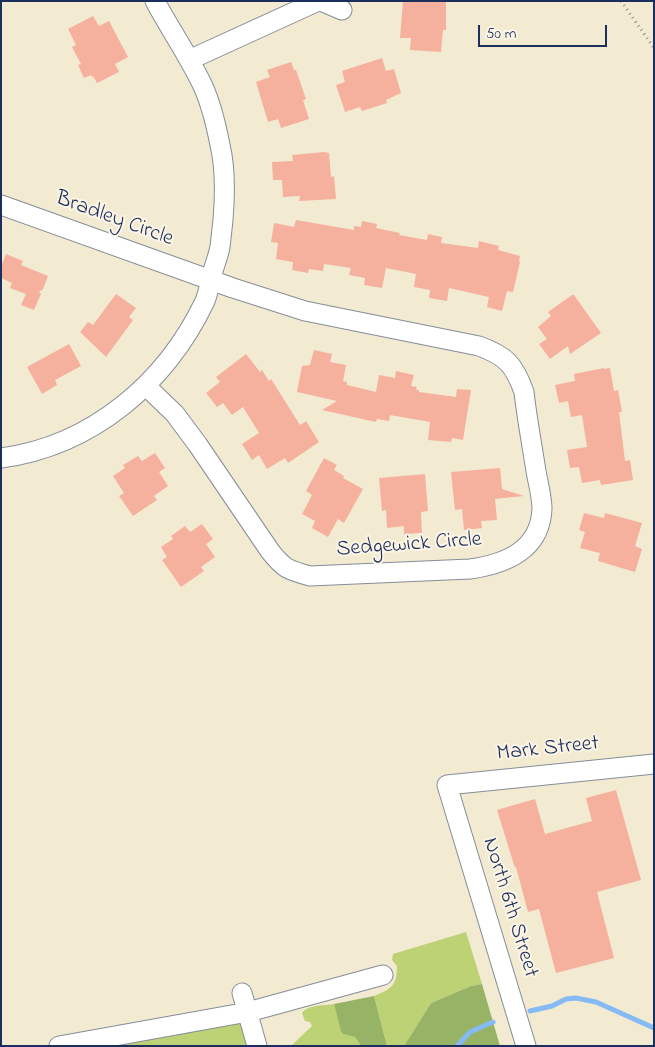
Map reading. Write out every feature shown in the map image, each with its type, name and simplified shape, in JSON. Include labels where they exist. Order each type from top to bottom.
[{"type":"street","points":[[1,458],[37,452],[71,439],[92,428],[121,408],[146,386],[185,337],[206,299],[220,248],[225,180],[221,147],[214,117],[202,85],[156,1]]},
{"type":"street","points":[[189,60],[319,1],[342,10]]},
{"type":"street","name":"Bradley Circle","points":[[1,205],[210,280]]},
{"type":"street","name":"Sedgewick Circle","points":[[146,386],[175,414],[270,551],[281,565],[292,571],[310,576],[470,569],[501,562],[513,557],[529,544],[533,538],[541,518],[542,508],[534,454],[524,392],[519,378],[505,359],[497,353],[479,346],[305,311],[210,280]]},
{"type":"street","name":"Mark Street","points":[[447,785],[654,764]]},
{"type":"street","name":"North 6th Street","points":[[447,785],[526,1046]]},
{"type":"street","points":[[58,1046],[248,1012],[383,975]]},
{"type":"street","points":[[242,993],[258,1046]]},
{"type":"path","points":[[621,1],[654,48]]},
{"type":"green space","points":[[466,932],[482,984],[471,986],[431,1003],[404,1046],[387,1046],[374,996],[389,989],[396,978],[397,966],[392,960],[393,954]]},
{"type":"green space","points":[[482,984],[500,1046],[404,1046],[431,1003],[471,986]]},
{"type":"green space","points":[[374,996],[387,1046],[361,1046],[355,1037],[343,1034],[341,1031],[334,1004]]},
{"type":"green space","points":[[334,1004],[343,1034],[355,1037],[361,1046],[291,1046],[312,1026],[310,1022],[305,1021],[302,1013],[305,1010]]},
{"type":"green space","points":[[227,1021],[242,1024],[248,1046],[87,1046]]},
{"type":"building","points":[[403,1],[446,1],[446,30],[443,30],[441,52],[410,50],[411,38],[400,38]]},
{"type":"building","points":[[93,16],[99,26],[109,21],[128,57],[115,64],[119,72],[97,83],[91,75],[84,78],[78,65],[81,64],[72,47],[76,45],[68,29]]},
{"type":"building","points":[[382,58],[386,71],[394,69],[401,93],[386,100],[387,103],[362,111],[360,107],[345,112],[336,85],[345,82],[342,71]]},
{"type":"building","points":[[291,62],[294,70],[296,70],[306,99],[303,100],[309,119],[281,128],[278,119],[268,122],[256,82],[270,77],[267,70]]},
{"type":"building","points":[[329,153],[331,177],[334,176],[336,199],[299,201],[300,196],[283,197],[282,180],[273,180],[272,162],[293,161],[292,155]]},
{"type":"building","points":[[296,220],[354,230],[354,226],[361,227],[362,221],[377,224],[376,228],[400,233],[399,235],[427,240],[428,234],[442,237],[441,243],[478,248],[479,241],[499,246],[498,250],[520,256],[513,292],[507,291],[502,311],[487,307],[489,297],[449,288],[447,301],[429,298],[430,290],[414,287],[416,274],[386,268],[382,288],[364,285],[365,278],[349,275],[351,268],[324,264],[323,271],[309,269],[308,273],[292,270],[293,262],[276,259],[278,243],[271,242],[274,223],[294,227]]},
{"type":"building","points":[[6,254],[23,261],[21,265],[48,276],[43,289],[39,292],[41,294],[34,310],[21,305],[26,294],[10,288],[12,283],[1,278],[1,267]]},
{"type":"building","points":[[116,294],[136,308],[129,317],[133,320],[106,357],[80,332],[88,322],[93,325]]},
{"type":"building","points":[[574,295],[601,333],[570,354],[568,346],[550,359],[539,344],[547,339],[538,327],[551,316],[548,312]]},
{"type":"building","points":[[69,344],[81,366],[55,380],[57,385],[42,394],[27,367]]},
{"type":"building","points":[[314,350],[332,354],[330,362],[346,365],[343,381],[347,382],[347,385],[376,392],[379,375],[395,378],[396,371],[414,375],[411,386],[417,387],[416,390],[419,390],[419,392],[456,397],[457,389],[471,390],[463,440],[452,438],[451,442],[428,440],[430,422],[390,415],[389,421],[377,419],[376,422],[322,410],[337,401],[297,392],[302,366],[310,365]]},
{"type":"building","points":[[246,354],[260,372],[262,370],[269,381],[271,379],[300,425],[306,421],[319,442],[288,463],[285,458],[267,469],[259,455],[252,460],[242,444],[259,433],[243,407],[232,415],[223,403],[217,407],[206,393],[220,382],[216,377]]},
{"type":"building","points":[[610,368],[614,391],[618,390],[622,412],[619,412],[625,461],[630,460],[633,480],[601,485],[600,480],[582,483],[579,467],[570,468],[567,450],[587,447],[582,415],[571,417],[568,401],[559,403],[555,385],[575,381],[574,374]]},
{"type":"building","points":[[155,453],[165,468],[159,472],[168,486],[154,496],[157,500],[133,516],[119,496],[124,493],[113,476],[125,468],[123,465],[138,456],[142,461]]},
{"type":"building","points":[[324,458],[337,465],[334,470],[344,476],[343,478],[363,489],[344,523],[338,519],[328,537],[312,528],[315,521],[302,514],[312,495],[306,491]]},
{"type":"building","points":[[500,468],[502,489],[524,496],[495,499],[497,520],[481,521],[482,528],[464,530],[462,509],[455,510],[451,472]]},
{"type":"building","points":[[425,474],[428,511],[421,512],[422,533],[404,534],[404,526],[387,528],[386,510],[382,511],[379,478]]},
{"type":"building","points":[[584,513],[604,518],[605,513],[642,523],[635,546],[642,549],[635,572],[598,561],[600,553],[580,548],[585,532],[579,530]]},
{"type":"building","points":[[202,524],[213,539],[206,544],[215,557],[201,567],[204,571],[181,587],[162,560],[167,557],[161,547],[173,539],[171,536],[185,526],[190,532]]},
{"type":"building","points":[[616,790],[641,880],[597,892],[614,958],[556,973],[539,909],[528,912],[516,867],[497,810],[535,799],[545,834],[592,821],[586,798]]},
{"type":"waterway","points":[[530,1011],[552,1006],[566,999],[576,998],[596,1002],[654,1028]]},
{"type":"waterway","points":[[457,1046],[470,1032],[493,1022]]}]
